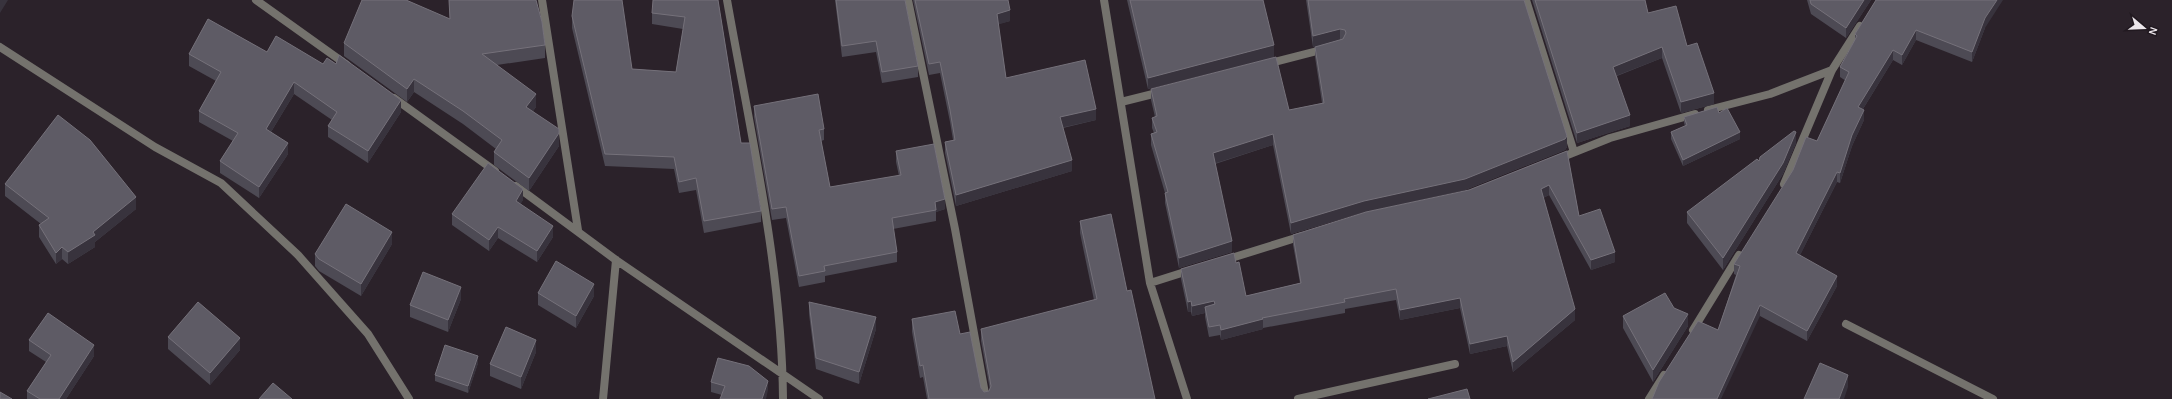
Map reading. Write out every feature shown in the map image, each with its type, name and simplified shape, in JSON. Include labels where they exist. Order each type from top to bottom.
[{"type":"street","points":[[256,0],[352,69]]},
{"type":"street","points":[[542,0],[578,230]]},
{"type":"street","points":[[727,0],[773,264],[783,376],[783,399]]},
{"type":"street","points":[[908,0],[955,229],[986,399]]},
{"type":"street","points":[[1104,0],[1150,283],[1187,399]]},
{"type":"street","points":[[1526,0],[1574,152]]},
{"type":"street","points":[[1780,190],[1788,177],[1832,70],[1865,19]]},
{"type":"street","points":[[0,47],[154,148],[221,183],[298,255],[368,334],[409,399]]},
{"type":"street","points":[[1257,67],[1333,47]]},
{"type":"street","points":[[1549,163],[1610,138],[1770,94],[1832,70]]},
{"type":"street","points":[[1121,102],[1166,90]]},
{"type":"street","points":[[385,92],[578,230],[616,260],[783,376],[819,399]]},
{"type":"street","points":[[1217,262],[1313,233]]},
{"type":"street","points":[[1688,338],[1744,248]]},
{"type":"street","points":[[604,399],[616,260]]},
{"type":"street","points":[[1150,283],[1202,267]]},
{"type":"street","points":[[1846,324],[1993,399]]},
{"type":"street","points":[[1298,399],[1455,364]]},
{"type":"street","points":[[1649,399],[1671,364]]},
{"type":"building","points":[[362,0],[406,0],[450,19],[449,0],[536,0],[542,22],[545,45],[482,54],[536,94],[526,107],[559,129],[559,133],[529,178],[494,152],[502,140],[463,111],[414,79],[407,89],[344,43]]},
{"type":"building","points":[[574,0],[622,0],[632,69],[676,72],[685,17],[652,13],[653,0],[718,0],[741,143],[750,143],[761,211],[704,221],[696,178],[679,182],[674,157],[605,154],[572,16]]},
{"type":"building","points":[[836,0],[905,0],[918,66],[882,72],[876,41],[842,46]]},
{"type":"building","points":[[915,0],[1008,0],[1010,10],[997,14],[1006,78],[1085,60],[1096,109],[1060,117],[1072,160],[956,195],[945,142],[955,140],[940,62],[929,64]]},
{"type":"building","points":[[1130,0],[1263,0],[1274,45],[1148,78]]},
{"type":"building","points":[[1308,0],[1524,0],[1567,136],[1565,139],[1465,179],[1364,201],[1291,223],[1273,134],[1213,153],[1232,241],[1179,258],[1165,193],[1168,192],[1151,134],[1157,132],[1152,118],[1157,116],[1151,89],[1276,57],[1289,110],[1324,103],[1315,47],[1343,39],[1346,33],[1345,30],[1340,29],[1313,36]]},
{"type":"building","points":[[1535,0],[1645,0],[1648,13],[1676,6],[1687,46],[1697,43],[1714,93],[1681,102],[1662,47],[1613,67],[1630,115],[1577,133]]},
{"type":"building","points":[[1810,0],[1864,0],[1846,28],[1811,4]]},
{"type":"building","points":[[1876,0],[1997,0],[1985,18],[1972,52],[1916,30],[1902,55],[1893,50],[1858,107],[1864,110],[1852,135],[1840,173],[1837,172],[1796,253],[1837,276],[1807,331],[1760,305],[1717,399],[1652,399],[1659,382],[1698,321],[1718,330],[1740,266],[1734,264],[1793,170],[1806,137],[1817,141],[1849,72],[1840,67],[1857,36],[1855,34]]},
{"type":"building","points":[[208,19],[267,52],[276,36],[323,64],[327,58],[336,64],[339,55],[401,100],[368,151],[328,126],[337,112],[294,82],[266,129],[288,143],[259,187],[220,161],[238,133],[199,111],[221,72],[189,54]]},
{"type":"building","points":[[818,94],[824,129],[819,130],[830,187],[901,175],[896,151],[934,144],[945,199],[935,202],[936,210],[892,218],[897,252],[824,266],[825,271],[799,276],[786,207],[772,209],[754,106]]},
{"type":"building","points":[[1717,107],[1719,113],[1727,108],[1740,132],[1683,160],[1671,132],[1687,125],[1684,117]]},
{"type":"building","points":[[58,115],[90,140],[136,197],[93,232],[95,235],[68,252],[62,247],[56,253],[39,225],[49,218],[5,184]]},
{"type":"building","points":[[1794,131],[1796,132],[1783,163],[1723,258],[1687,212],[1757,159],[1759,161],[1760,157]]},
{"type":"building","points":[[1567,151],[1579,216],[1600,209],[1615,252],[1591,260],[1549,185],[1541,189],[1575,309],[1513,362],[1507,336],[1470,344],[1460,298],[1400,310],[1396,289],[1344,299],[1345,302],[1262,318],[1263,319],[1221,330],[1220,325],[1209,327],[1205,307],[1215,304],[1214,301],[1192,306],[1191,301],[1188,302],[1181,269],[1234,253],[1236,263],[1239,262],[1246,296],[1301,283],[1293,235],[1366,212],[1469,190]]},
{"type":"building","points":[[488,163],[523,189],[516,201],[553,226],[537,251],[498,227],[489,240],[452,214]]},
{"type":"building","points":[[346,204],[392,232],[361,284],[319,259],[315,254]]},
{"type":"building","points":[[1111,214],[1127,291],[1131,290],[1155,399],[929,399],[923,365],[920,366],[912,319],[955,311],[960,334],[970,332],[981,388],[984,392],[989,391],[991,386],[981,329],[1097,299],[1080,221]]},
{"type":"building","points":[[556,261],[594,284],[576,316],[538,293]]},
{"type":"building","points":[[423,272],[461,287],[448,320],[410,305]]},
{"type":"building","points":[[1665,293],[1674,308],[1688,314],[1653,370],[1623,316]]},
{"type":"building","points":[[198,302],[240,338],[210,373],[168,337]]},
{"type":"building","points":[[809,302],[876,317],[859,372],[816,358]]},
{"type":"building","points":[[48,313],[94,345],[59,399],[40,399],[27,391],[51,355],[29,340]]},
{"type":"building","points":[[506,327],[536,340],[521,377],[490,364]]},
{"type":"building","points":[[445,345],[478,356],[468,386],[435,375]]},
{"type":"building","points":[[718,358],[749,366],[768,381],[762,399],[720,399],[725,386],[711,382]]},
{"type":"building","points":[[1820,363],[1848,375],[1839,399],[1804,399]]},
{"type":"building","points":[[273,383],[292,399],[259,399]]},
{"type":"building","points":[[1467,389],[1470,399],[1428,399]]},
{"type":"building","points":[[0,392],[12,399],[0,399]]}]
